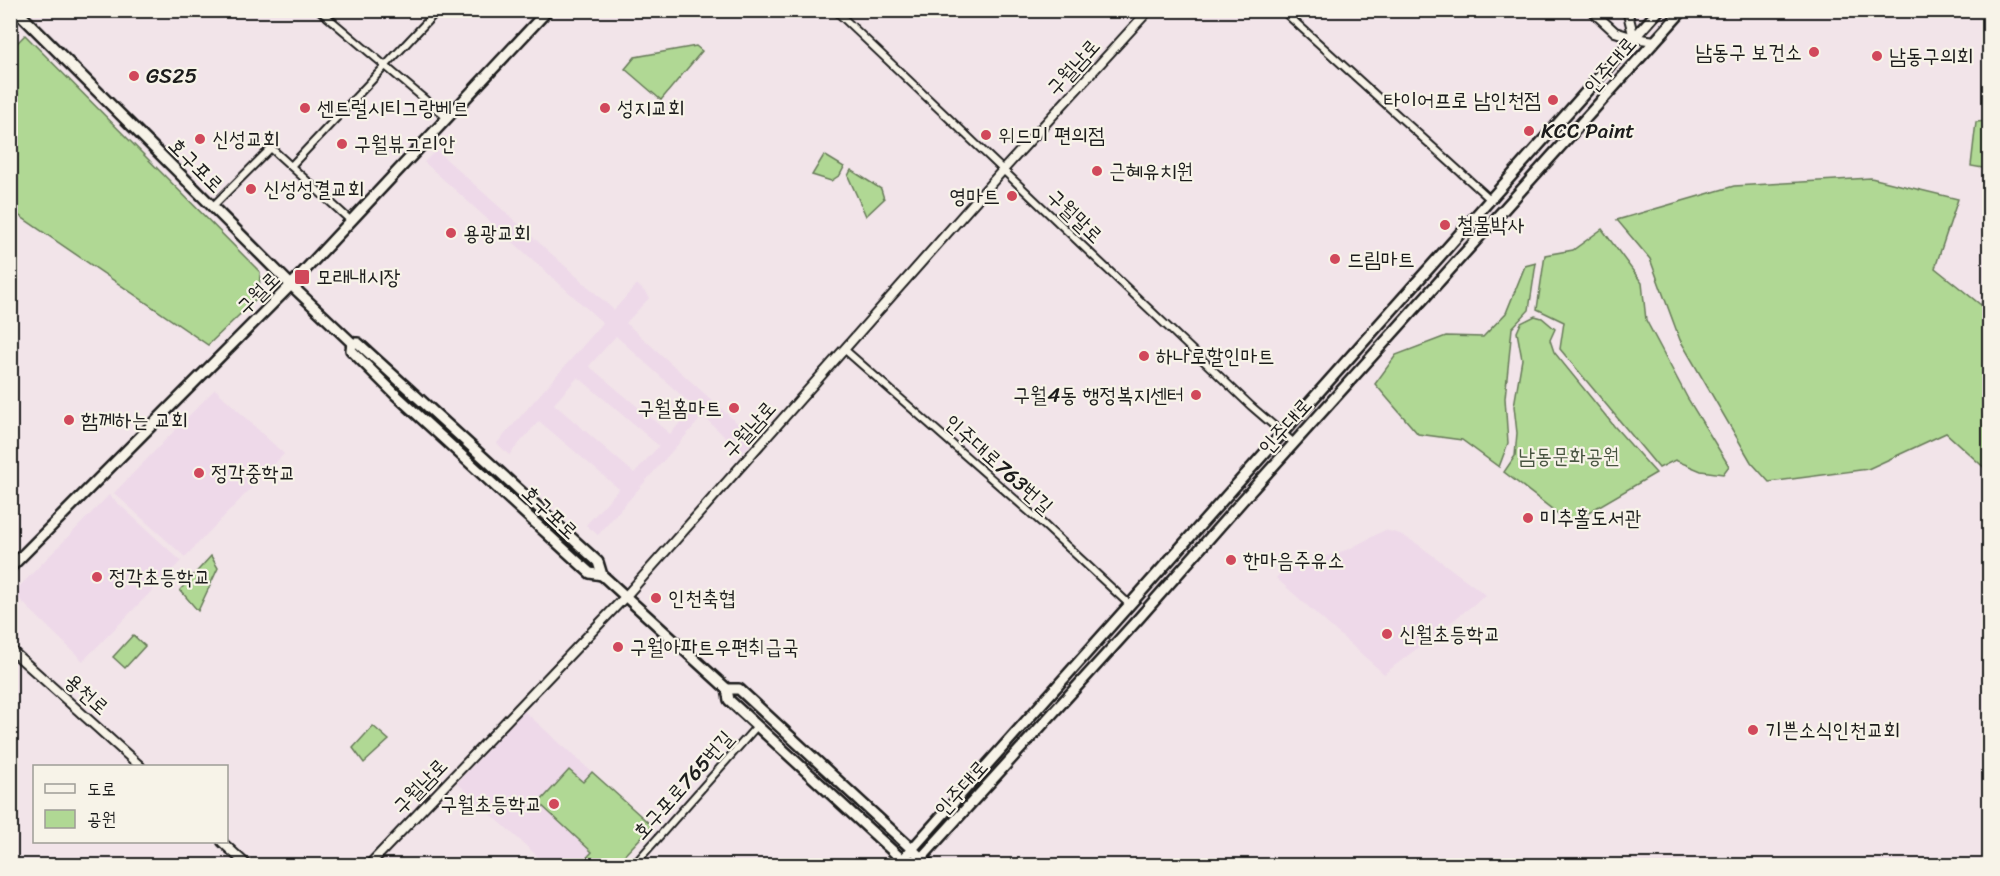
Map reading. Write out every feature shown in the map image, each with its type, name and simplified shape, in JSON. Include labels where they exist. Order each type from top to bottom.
[{"type":"main road","name":"호구포로","points":[[16,10],[291,285],[352,343],[358,343],[598,562],[602,575],[727,689],[729,700],[903,864]]},
{"type":"main road","name":"구월로","points":[[10,568],[291,285],[548,10]]},
{"type":"main road","name":"인주대로","points":[[903,864],[912,848],[1659,10]]},
{"type":"main road","name":"인주대로","points":[[914,866],[1140,618],[1683,10]]},
{"type":"main road","name":"호구포로","points":[[727,689],[739,689],[930,866]]},
{"type":"street","points":[[319,10],[447,118]]},
{"type":"street","points":[[291,166],[387,67],[438,10]]},
{"type":"street","name":"구월말로","points":[[835,10],[1251,406],[1294,443]]},
{"type":"street","name":"구월남로","points":[[368,866],[625,597],[1003,170],[1149,10]]},
{"type":"street","points":[[1282,10],[1490,199]]},
{"type":"street","points":[[1591,10],[1615,32],[1655,41]]},
{"type":"street","points":[[1627,10],[1634,38]]},
{"type":"street","points":[[212,207],[272,148],[351,221]]},
{"type":"street","name":"인주대로763번길","points":[[844,349],[1042,523],[1130,605]]},
{"type":"street","name":"용천로","points":[[10,649],[139,765]]},
{"type":"street","name":"호구포로765번길","points":[[633,866],[757,726]]},
{"type":"street","points":[[223,843],[248,866]]},
{"type":"shaded area","points":[[436,150],[614,310],[637,284],[650,297],[626,323],[755,439],[742,453],[703,416],[598,535],[586,525],[619,489],[539,421],[509,455],[497,443],[603,323],[424,162]],"holes":[[[616,336],[694,407],[670,434],[589,366]],[[578,377],[659,446],[634,473],[554,404]]]},
{"type":"shaded area","name":"정각중학교","points":[[215,389],[284,454],[185,557],[114,493]]},
{"type":"shaded area","name":"정각초등학교","points":[[109,495],[181,561],[83,661],[13,593]]},
{"type":"shaded area","name":"신월초등학교","points":[[1385,530],[1400,534],[1416,543],[1486,595],[1384,674],[1276,578],[1282,571],[1349,549]]},
{"type":"shaded area","name":"구월초등학교","points":[[524,711],[652,826],[615,865],[547,865],[457,783]]},
{"type":"green space","points":[[25,35],[260,272],[259,296],[208,345],[11,210],[11,49]]},
{"type":"green space","points":[[696,46],[702,51],[661,100],[625,69],[635,57]]},
{"type":"green space","points":[[1989,121],[1989,169],[1971,166],[1976,122]]},
{"type":"green space","points":[[824,155],[844,167],[840,175],[831,181],[812,175]]},
{"type":"green space","points":[[851,170],[881,189],[884,199],[866,216],[848,176]]},
{"type":"green space","points":[[1871,178],[1958,199],[1935,268],[1981,305],[1989,284],[1989,472],[1946,433],[1868,469],[1769,482],[1751,462],[1680,340],[1650,259],[1617,220],[1734,186]]},
{"type":"green space","points":[[1602,229],[1642,283],[1646,320],[1688,399],[1729,466],[1723,474],[1701,471],[1675,460],[1659,468],[1560,349],[1564,322],[1537,309],[1545,255],[1573,250]]},
{"type":"green space","points":[[1536,263],[1529,310],[1512,328],[1505,398],[1508,443],[1499,467],[1462,440],[1418,434],[1375,384],[1396,355],[1446,336],[1483,337],[1506,313],[1525,266]]},
{"type":"green space","name":"남동문화공원","points":[[1535,316],[1542,318],[1555,329],[1550,340],[1554,352],[1614,426],[1656,473],[1570,523],[1504,472],[1515,456],[1517,433],[1514,406],[1522,359],[1517,332],[1521,323]]},
{"type":"green space","points":[[211,556],[218,568],[198,611],[180,590]]},
{"type":"green space","points":[[133,635],[145,646],[125,668],[113,657]]},
{"type":"green space","points":[[373,726],[389,740],[364,763],[353,748]]},
{"type":"green space","points":[[569,770],[583,782],[592,772],[652,826],[615,865],[580,865],[592,852],[539,803]]},
{"type":"place","name":"남동구 보건소","points":[[1814,52]]},
{"type":"place","name":"남동구의회","points":[[1877,56]]},
{"type":"place","name":"GS25","points":[[134,76]]},
{"type":"place","name":"타이어프로 남인천점","points":[[1553,100]]},
{"type":"place","name":"센트럴시티그랑베르","points":[[305,108]]},
{"type":"place","name":"성지교회","points":[[605,108]]},
{"type":"place","name":"KCC Paint","points":[[1529,131]]},
{"type":"place","name":"위드미 편의점","points":[[986,135]]},
{"type":"place","name":"신성교회","points":[[200,139]]},
{"type":"place","name":"구월뷰그리안","points":[[342,144]]},
{"type":"place","name":"근혜유치원","points":[[1097,171]]},
{"type":"place","name":"신성성결교회","points":[[251,189]]},
{"type":"place","name":"영마트","points":[[1012,196]]},
{"type":"place","name":"철물박사","points":[[1445,225]]},
{"type":"place","name":"용광교회","points":[[451,233]]},
{"type":"place","name":"드림마트","points":[[1335,259]]},
{"type":"place","name":"모래내시장","points":[[302,277]]},
{"type":"place","name":"하나로할인마트","points":[[1144,356]]},
{"type":"place","name":"구월4동 행정복지센터","points":[[1196,395]]},
{"type":"place","name":"구월홈마트","points":[[734,408]]},
{"type":"place","name":"함께하는 교회","points":[[69,420]]},
{"type":"place","name":"정각중학교","points":[[199,473]]},
{"type":"place","name":"미추홀도서관","points":[[1528,518]]},
{"type":"place","name":"한마음주유소","points":[[1231,560]]},
{"type":"place","name":"정각초등학교","points":[[97,577]]},
{"type":"place","name":"인천축협","points":[[656,598]]},
{"type":"place","name":"신월초등학교","points":[[1387,634]]},
{"type":"place","name":"구월아파트우편취급국","points":[[618,647]]},
{"type":"place","name":"기쁜소식인천교회","points":[[1753,730]]},
{"type":"place","name":"구월초등학교","points":[[554,804]]}]
